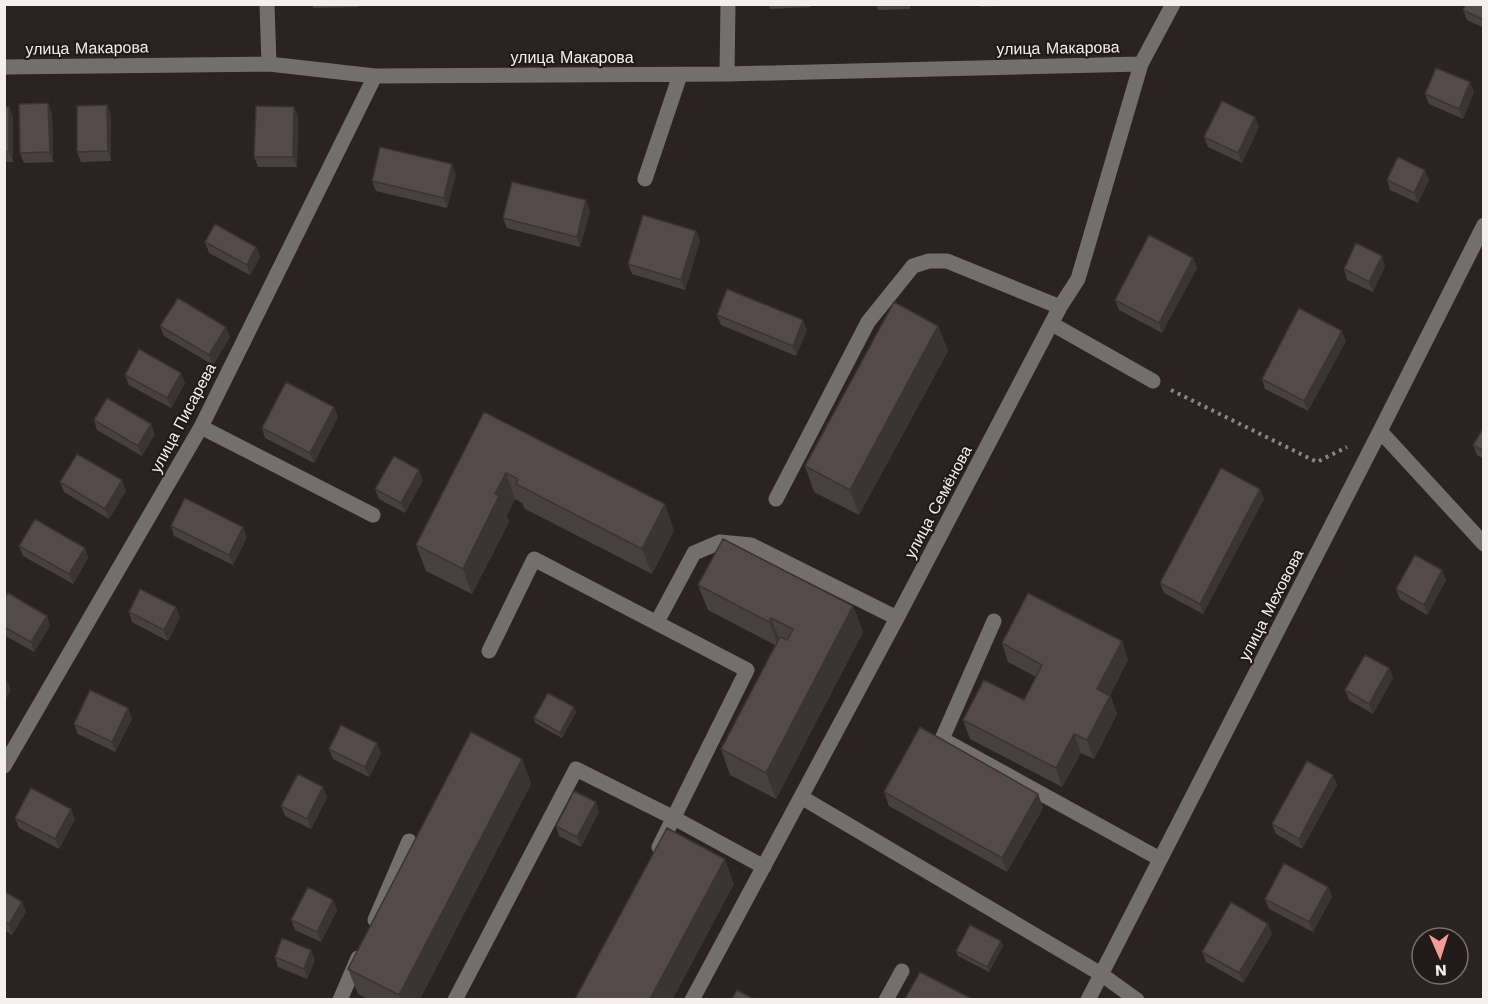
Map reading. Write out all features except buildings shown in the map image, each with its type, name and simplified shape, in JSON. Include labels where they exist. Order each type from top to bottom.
[{"type":"street","points":[[267,4],[269,64]]},
{"type":"street","points":[[727,74],[728,4]]},
{"type":"street","name":"улица Семёнова","points":[[692,999],[897,618],[1060,307],[1078,279],[1141,64],[1173,4]]},
{"type":"street","name":"улица Макарова","points":[[4,67],[269,64],[375,76],[680,75],[1141,64]]},
{"type":"street","points":[[645,179],[680,75]]},
{"type":"street","name":"улица Писарева","points":[[4,766],[201,427],[375,76]]},
{"type":"street","name":"улица Меховова","points":[[1088,999],[1484,225]]},
{"type":"street","points":[[776,499],[868,322],[913,266],[929,261],[947,261],[1060,307]]},
{"type":"street","points":[[1052,324],[1153,381]]},
{"type":"street","points":[[201,427],[373,515]]},
{"type":"street","points":[[1380,431],[1484,544]]},
{"type":"street","points":[[657,622],[694,553],[720,542],[751,545],[897,618]]},
{"type":"street","points":[[489,651],[534,559],[747,670],[652,859]]},
{"type":"street","points":[[994,621],[942,739],[1160,859]]},
{"type":"street","points":[[455,999],[576,769],[764,867]]},
{"type":"street","points":[[801,797],[1101,974],[1137,999]]},
{"type":"street","points":[[340,999],[409,842]]},
{"type":"street","points":[[886,999],[902,971]]},
{"type":"path","points":[[1153,381],[1317,462],[1380,431]]}]
